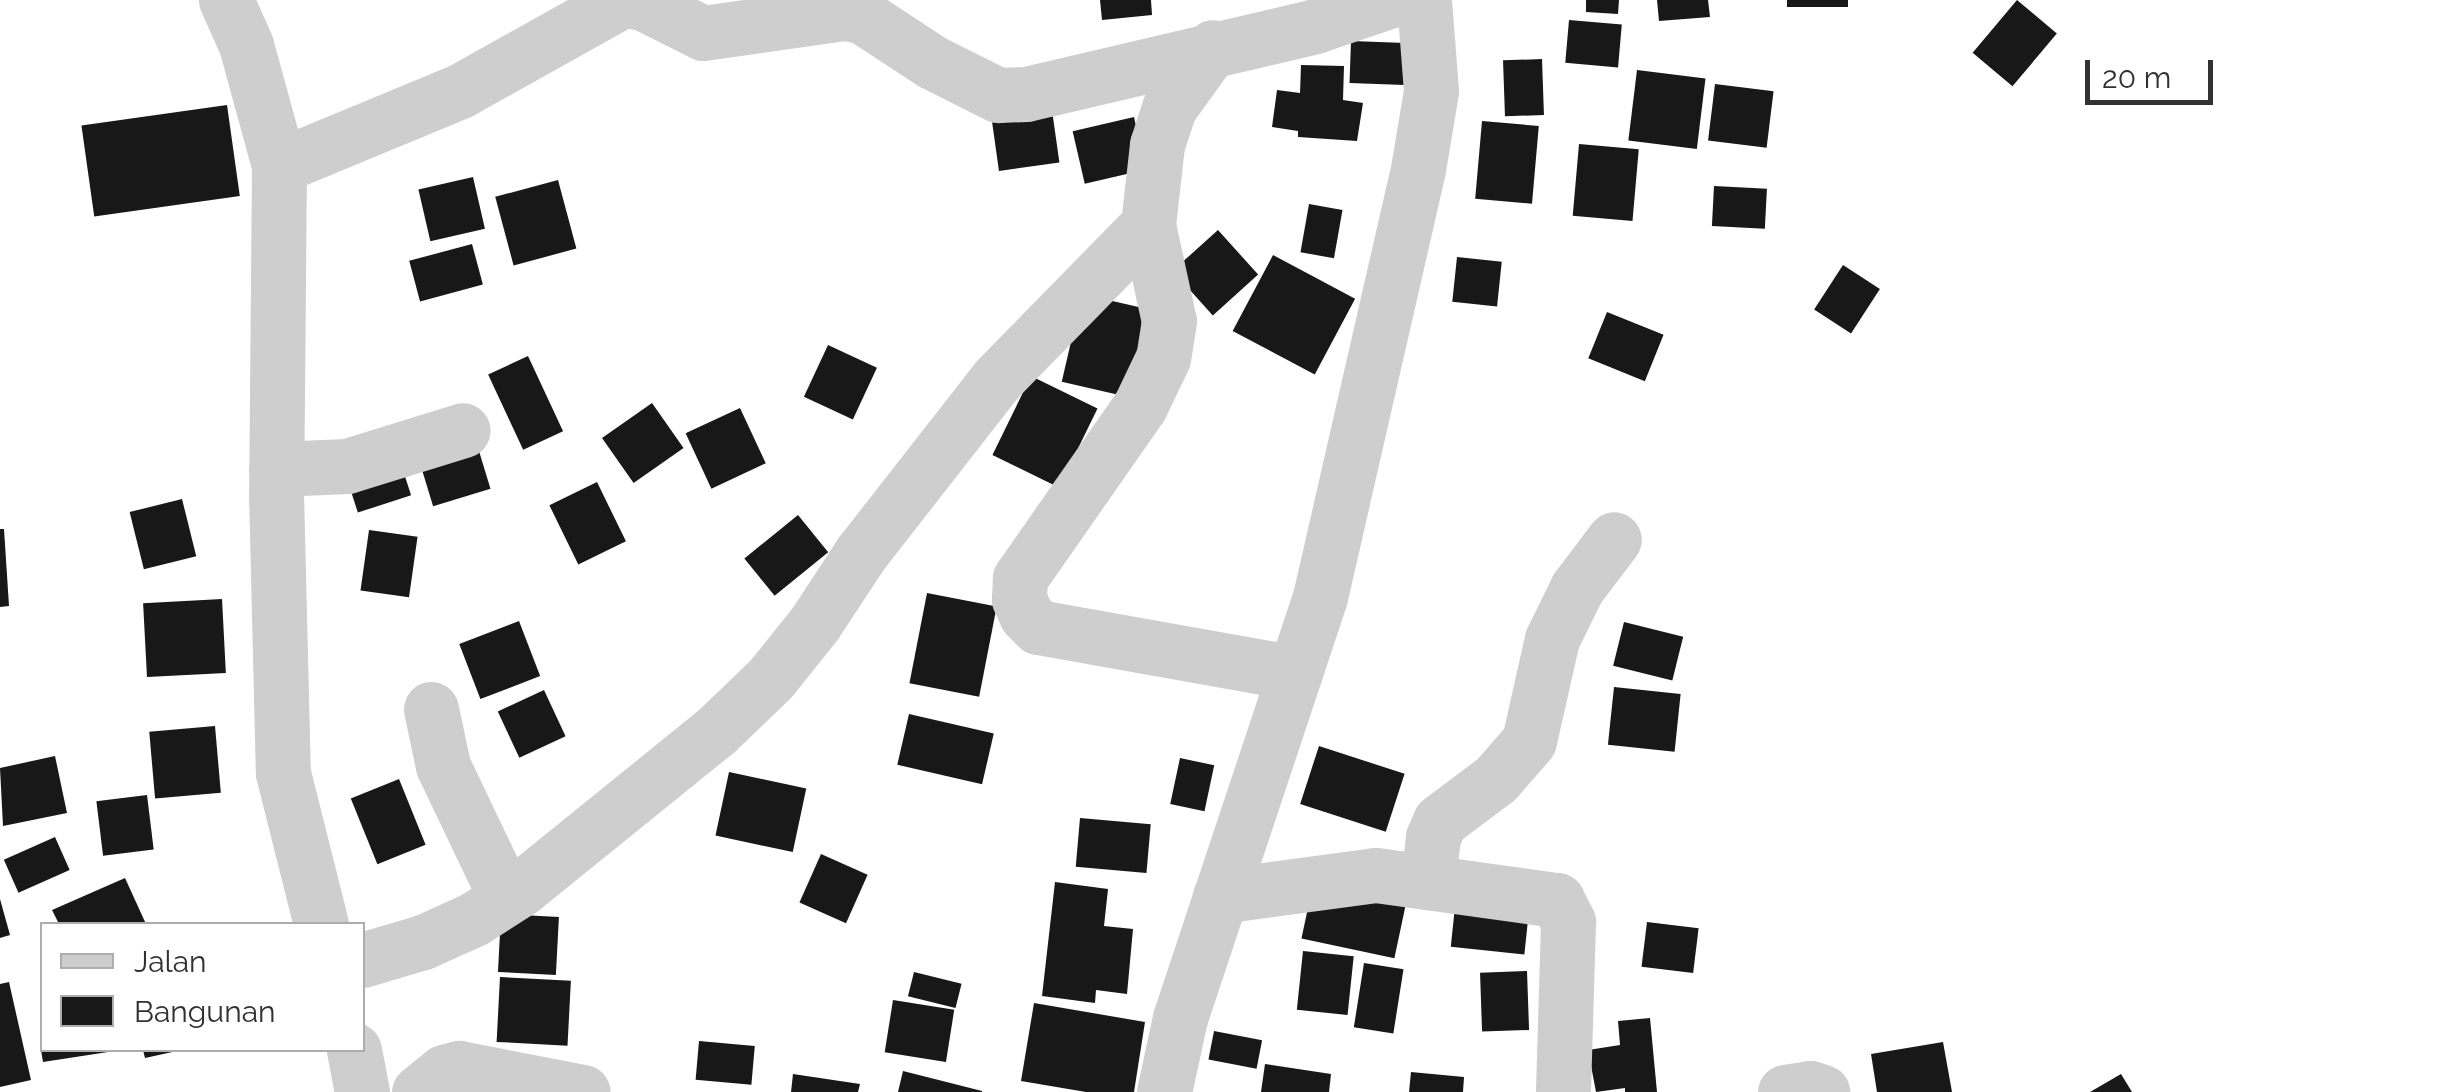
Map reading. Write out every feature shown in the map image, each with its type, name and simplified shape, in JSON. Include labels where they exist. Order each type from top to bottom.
[{"type":"street","points":[[226,0],[246,45],[279,166],[276,469],[283,774],[320,922]]},
{"type":"street","points":[[279,166],[460,91],[624,0],[643,3],[703,32],[844,13],[862,16],[932,62],[998,95],[1026,94],[1316,26],[1392,0]]},
{"type":"street","points":[[1164,1092],[1180,1018],[1320,597],[1418,168],[1430,91],[1424,0]]},
{"type":"street","points":[[1214,47],[1169,108],[1157,144],[1148,225],[1169,321],[1162,358],[1140,406],[1020,578],[1019,599],[1038,627],[1295,673]]},
{"type":"street","points":[[365,959],[423,942],[506,898],[716,731],[771,678],[815,623],[861,553],[997,379],[1148,225]]},
{"type":"street","points":[[276,469],[347,466],[464,430]]},
{"type":"street","points":[[1428,882],[1433,837],[1440,821],[1496,779],[1529,741],[1552,640],[1578,588],[1614,539]]},
{"type":"street","points":[[431,709],[443,766],[506,898]]},
{"type":"street","points":[[1220,896],[1376,875],[1556,900],[1568,922],[1562,1092]]},
{"type":"street","points":[[354,1052],[362,1092]]},
{"type":"street","points":[[418,1092],[444,1072],[459,1068],[583,1092]]},
{"type":"street","points":[[1785,1092],[1810,1088],[1822,1092]]},
{"type":"building","points":[[1100,0],[1151,0],[1152,15],[1102,20]]},
{"type":"building","points":[[1586,0],[1619,0],[1618,14],[1586,12]]},
{"type":"building","points":[[1657,0],[1708,0],[1710,17],[1659,21]]},
{"type":"building","points":[[1787,0],[1848,0],[1848,7],[1787,7]]},
{"type":"building","points":[[2017,0],[2057,33],[2012,86],[1973,53]]},
{"type":"building","points":[[1569,20],[1622,25],[1618,67],[1565,63]]},
{"type":"building","points":[[1351,41],[1406,43],[1405,85],[1350,83]]},
{"type":"building","points":[[1542,59],[1544,115],[1505,116],[1503,60]]},
{"type":"building","points":[[1301,65],[1344,66],[1343,100],[1363,103],[1357,141],[1298,137],[1298,131],[1272,127],[1277,90],[1300,93]]},
{"type":"building","points":[[1637,70],[1705,78],[1697,149],[1628,140]]},
{"type":"building","points":[[1715,84],[1774,91],[1767,148],[1708,141]]},
{"type":"building","points":[[227,105],[240,196],[94,217],[81,125]]},
{"type":"building","points":[[1052,110],[1059,162],[999,171],[992,118]]},
{"type":"building","points":[[1134,117],[1146,170],[1085,184],[1073,131]]},
{"type":"building","points":[[1482,121],[1539,126],[1532,204],[1475,199]]},
{"type":"building","points":[[1579,144],[1639,149],[1632,221],[1573,216]]},
{"type":"building","points":[[473,177],[485,229],[430,241],[418,190]]},
{"type":"building","points":[[558,180],[576,249],[514,265],[495,197]]},
{"type":"building","points":[[1714,186],[1767,189],[1765,229],[1712,226]]},
{"type":"building","points":[[1309,204],[1342,210],[1334,258],[1300,252]]},
{"type":"building","points":[[1218,230],[1258,275],[1213,315],[1173,271]]},
{"type":"building","points":[[472,244],[483,285],[420,301],[409,261]]},
{"type":"building","points":[[1273,255],[1355,299],[1315,375],[1233,331]]},
{"type":"building","points":[[1457,257],[1502,262],[1497,306],[1452,302]]},
{"type":"building","points":[[1843,265],[1880,289],[1851,333],[1814,309]]},
{"type":"building","points":[[1082,294],[1158,312],[1138,399],[1062,382]]},
{"type":"building","points":[[1607,312],[1664,335],[1645,381],[1588,358]]},
{"type":"building","points":[[828,345],[877,368],[853,419],[804,397]]},
{"type":"building","points":[[528,356],[563,431],[523,450],[488,375]]},
{"type":"building","points":[[1031,376],[1098,408],[1059,488],[992,455]]},
{"type":"building","points":[[652,403],[684,448],[634,483],[602,438]]},
{"type":"building","points":[[740,408],[766,463],[711,489],[686,433]]},
{"type":"building","points":[[475,438],[490,489],[433,506],[418,456]]},
{"type":"building","points":[[400,461],[411,495],[358,513],[347,478]]},
{"type":"building","points":[[597,482],[626,541],[578,565],[549,505]]},
{"type":"building","points":[[182,499],[196,556],[144,569],[130,512]]},
{"type":"building","points":[[798,515],[828,552],[775,596],[744,558]]},
{"type":"building","points":[[0,529],[4,529],[9,606],[0,607]]},
{"type":"building","points":[[369,530],[418,537],[409,597],[361,590]]},
{"type":"building","points":[[927,593],[997,607],[979,697],[909,683]]},
{"type":"building","points":[[222,599],[226,673],[147,677],[143,603]]},
{"type":"building","points":[[519,621],[540,676],[480,699],[459,644]]},
{"type":"building","points":[[1624,622],[1683,637],[1672,680],[1613,666]]},
{"type":"building","points":[[1614,687],[1681,694],[1675,752],[1608,745]]},
{"type":"building","points":[[544,690],[566,736],[519,758],[498,712]]},
{"type":"building","points":[[909,714],[994,734],[982,784],[897,765]]},
{"type":"building","points":[[215,726],[221,793],[155,798],[149,732]]},
{"type":"building","points":[[1319,746],[1405,774],[1386,832],[1300,804]]},
{"type":"building","points":[[55,756],[67,813],[3,826],[0,768]]},
{"type":"building","points":[[1180,758],[1214,765],[1204,811],[1170,804]]},
{"type":"building","points":[[729,772],[806,788],[793,852],[715,836]]},
{"type":"building","points":[[399,779],[426,845],[377,864],[351,798]]},
{"type":"building","points":[[147,795],[154,850],[103,856],[96,801]]},
{"type":"building","points":[[1080,818],[1151,824],[1146,873],[1076,867]]},
{"type":"building","points":[[55,837],[70,870],[18,893],[4,860]]},
{"type":"building","points":[[821,854],[868,875],[846,923],[799,902]]},
{"type":"building","points":[[1316,870],[1409,890],[1394,958],[1301,938]]},
{"type":"building","points":[[125,878],[145,922],[58,922],[52,910]]},
{"type":"building","points":[[1055,882],[1108,889],[1104,926],[1133,929],[1127,994],[1096,990],[1095,1003],[1042,996]]},
{"type":"building","points":[[1456,897],[1530,905],[1524,954],[1451,947]]},
{"type":"building","points":[[0,899],[10,935],[0,938]]},
{"type":"building","points":[[501,914],[559,917],[556,975],[498,972]]},
{"type":"building","points":[[1647,922],[1699,928],[1693,973],[1642,967]]},
{"type":"building","points":[[1303,951],[1354,956],[1348,1015],[1297,1010]]},
{"type":"building","points":[[1364,963],[1404,969],[1393,1033],[1354,1027]]},
{"type":"building","points":[[1527,971],[1529,1030],[1482,1032],[1480,973]]},
{"type":"building","points":[[914,972],[962,984],[955,1008],[908,996]]},
{"type":"building","points":[[500,977],[571,981],[568,1046],[497,1042]]},
{"type":"building","points":[[9,982],[31,1080],[0,1087],[0,984]]},
{"type":"building","points":[[893,1000],[954,1010],[946,1062],[885,1052]]},
{"type":"building","points":[[1034,1003],[1145,1022],[1134,1092],[1086,1092],[1021,1081]]},
{"type":"building","points":[[1650,1018],[1657,1092],[1625,1092],[1625,1088],[1596,1092],[1588,1050],[1620,1045],[1618,1021]]},
{"type":"building","points":[[1214,1031],[1262,1040],[1257,1069],[1208,1059]]},
{"type":"building","points":[[699,1041],[755,1046],[751,1085],[696,1080]]},
{"type":"building","points":[[1943,1042],[1952,1092],[1877,1092],[1871,1054]]},
{"type":"building","points":[[41,1052],[108,1052],[43,1062]]},
{"type":"building","points":[[144,1052],[172,1052],[145,1058]]},
{"type":"building","points":[[1265,1064],[1331,1074],[1329,1092],[1261,1092]]},
{"type":"building","points":[[903,1071],[982,1091],[982,1092],[898,1092]]},
{"type":"building","points":[[1411,1072],[1464,1077],[1463,1092],[1409,1092]]},
{"type":"building","points":[[793,1074],[860,1084],[858,1092],[791,1092]]},
{"type":"building","points":[[2121,1074],[2132,1092],[2090,1092]]}]
